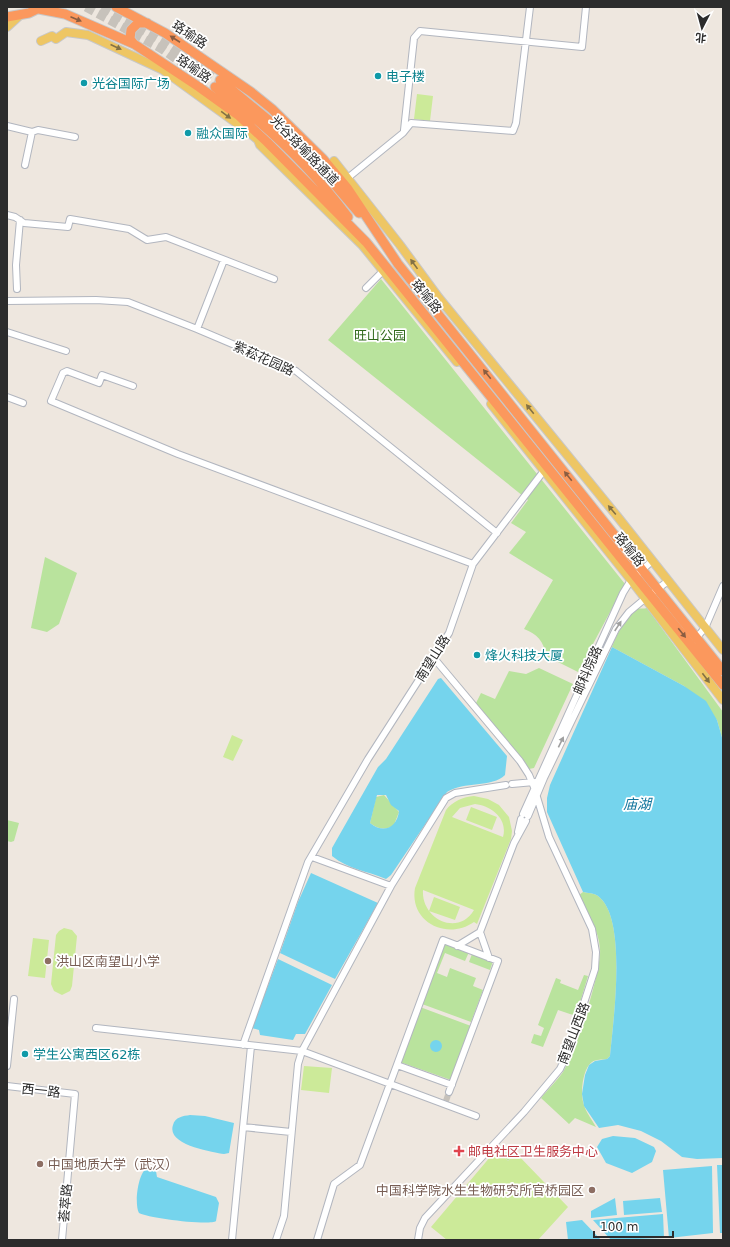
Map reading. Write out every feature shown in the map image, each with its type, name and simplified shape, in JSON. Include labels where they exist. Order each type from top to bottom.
[{"type":"highway","name":"珞瑜路","points":[[116,7],[148,23],[207,61]]},
{"type":"highway","points":[[7,17],[19,16],[40,8]]},
{"type":"highway","name":"珞喻路","points":[[40,8],[65,14],[134,44],[238,115],[267,142],[366,242],[385,270],[648,597],[723,685]]},
{"type":"highway","points":[[134,44],[130,36],[133,27],[141,22],[148,23]]},
{"type":"highway","name":"珞喻路","points":[[207,61],[272,109],[345,180],[374,230],[398,264],[723,671]]},
{"type":"highway","name":"光谷珞喻路通道","points":[[366,242],[332,195],[299,158],[218,83],[294,142],[317,164],[374,230]]},
{"type":"main road","points":[[7,27],[19,16]]},
{"type":"main road","points":[[41,41],[52,36],[56,39],[66,32],[88,35],[163,70],[258,140],[260,145],[363,246],[385,270]]},
{"type":"main road","points":[[334,161],[345,180],[400,245],[439,298],[723,650]]},
{"type":"main road","points":[[648,597],[723,700]]},
{"type":"street","points":[[345,180],[403,133],[411,123],[416,122],[513,131],[516,123],[530,7]]},
{"type":"street","points":[[403,133],[414,38],[420,31],[582,47],[586,7]]},
{"type":"street","points":[[7,126],[32,132],[38,130],[75,137]]},
{"type":"street","points":[[25,165],[32,132]]},
{"type":"street","points":[[7,215],[24,222],[68,227],[70,219],[129,229],[146,240],[166,237],[274,279]]},
{"type":"street","points":[[17,289],[16,266],[20,220]]},
{"type":"street","points":[[197,329],[224,260]]},
{"type":"street","points":[[366,288],[385,270]]},
{"type":"street","name":"紫菘花园路","points":[[7,301],[122,301],[197,329],[296,371],[497,533]]},
{"type":"street","points":[[7,332],[66,351]]},
{"type":"street","points":[[133,386],[102,375],[99,383],[67,371],[63,373],[51,401],[178,454],[473,564]]},
{"type":"street","points":[[7,397],[23,403]]},
{"type":"street","name":"南望山路","points":[[243,1045],[308,862],[368,759],[450,630],[473,564],[545,469]]},
{"type":"street","name":"邮科院路","points":[[536,783],[606,626],[623,592],[633,578],[652,561]]},
{"type":"street","points":[[525,818],[536,783],[616,629],[629,612],[668,581]]},
{"type":"street","points":[[697,637],[705,628],[723,586]]},
{"type":"street","name":"南望山西路","points":[[418,1240],[420,1228],[425,1218],[524,1112],[560,1069],[568,1052],[590,986],[596,958],[594,935],[549,837],[536,796],[536,783],[520,760],[434,657]]},
{"type":"street","points":[[276,1240],[284,1216],[298,1064],[302,1051],[391,886],[449,795],[455,792],[536,783]]},
{"type":"street","points":[[457,946],[480,932],[516,839],[536,796]]},
{"type":"street","points":[[313,854],[391,886]]},
{"type":"street","points":[[480,932],[490,958]]},
{"type":"street","points":[[317,1240],[334,1184],[360,1165],[443,940],[498,961],[449,1092]]},
{"type":"street","points":[[7,1066],[14,999]]},
{"type":"street","points":[[96,1028],[302,1051],[445,1103],[476,1116]]},
{"type":"street","points":[[232,1240],[251,1046]]},
{"type":"street","points":[[397,1064],[452,1085]]},
{"type":"street","name":"西一路","points":[[7,1086],[75,1094]]},
{"type":"street","name":"荟萃路","points":[[62,1240],[75,1094]]},
{"type":"street","points":[[243,1127],[291,1132]]},
{"type":"green space","points":[[417,94],[433,96],[430,121],[414,119]]},
{"type":"green space","name":"旺山公园","points":[[381,279],[625,584],[578,672],[546,656],[542,642],[533,633],[524,629],[553,580],[509,553],[526,532],[511,523],[528,500],[328,340]]},
{"type":"green space","points":[[45,557],[77,573],[59,624],[47,632],[31,628]]},
{"type":"green space","points":[[647,608],[723,712],[723,741],[717,720],[684,686],[612,647],[622,626],[629,616],[637,609]]},
{"type":"green space","points":[[539,668],[573,684],[534,768],[529,769],[476,703],[481,693],[495,699],[509,671],[526,674]]},
{"type":"green space","points":[[232,735],[243,740],[233,761],[223,757]]},
{"type":"green space","points":[[384,795],[399,812],[394,825],[385,829],[376,827],[370,823],[376,797]]},
{"type":"green space","points":[[474,796],[488,799],[499,805],[509,817],[512,831],[511,839],[477,924],[474,922],[463,927],[442,929],[432,925],[424,919],[418,910],[415,900],[415,888],[446,810],[462,798]],"holes":[[[475,804],[487,807],[497,814],[503,825],[503,837],[452,817],[460,808]],[[423,890],[474,910],[467,918],[459,922],[450,923],[442,921],[434,916],[428,909],[424,900]]]},
{"type":"green space","points":[[471,807],[497,817],[492,830],[466,820]]},
{"type":"green space","points":[[7,820],[19,823],[14,841],[11,842],[7,841]]},
{"type":"green space","points":[[583,892],[598,896],[607,908],[613,926],[616,947],[614,1020],[610,1056],[607,1059],[594,1061],[589,1065],[584,1076],[582,1089],[584,1105],[596,1127],[575,1118],[569,1124],[541,1098],[561,1075],[568,1062],[581,1030],[597,974],[600,949],[599,942],[592,921],[579,895]]},
{"type":"green space","points":[[434,897],[460,907],[455,920],[429,911]]},
{"type":"green space","points":[[64,928],[72,930],[77,936],[72,986],[70,991],[62,995],[54,991],[51,984],[56,935]]},
{"type":"green space","points":[[33,938],[49,940],[45,978],[28,976]]},
{"type":"green space","points":[[444,943],[469,952],[465,961],[445,953],[437,973],[447,977],[450,968],[476,978],[473,986],[483,990],[471,1022],[422,1004]]},
{"type":"green space","points":[[472,954],[493,961],[490,970],[469,962]]},
{"type":"green space","points":[[584,975],[588,976],[576,1016],[558,1010],[543,1047],[531,1043],[534,1034],[541,1036],[544,1028],[538,1025],[556,978],[561,980],[560,983],[578,990]]},
{"type":"green space","points":[[420,1007],[471,1026],[451,1080],[400,1062]]},
{"type":"green space","points":[[304,1066],[332,1068],[329,1093],[301,1090]]},
{"type":"green space","points":[[508,1148],[515,1154],[508,1161],[502,1155]]},
{"type":"green space","points":[[496,1150],[508,1161],[516,1153],[568,1207],[538,1240],[447,1240],[431,1227]]},
{"type":"water","name":"庙湖","points":[[612,647],[684,686],[706,701],[717,720],[723,741],[723,1158],[697,1159],[682,1157],[661,1141],[641,1131],[618,1125],[599,1128],[584,1106],[582,1094],[585,1075],[589,1065],[595,1061],[607,1059],[610,1056],[614,1020],[616,947],[613,926],[607,908],[598,896],[583,892],[547,812],[547,798],[550,785]]},
{"type":"water","points":[[441,678],[507,756],[505,775],[493,782],[461,787],[447,792],[391,875],[386,879],[345,864],[332,856],[332,848],[378,767],[386,759],[438,679]],"holes":[[[377,795],[386,795],[391,805],[399,811],[395,822],[389,828],[384,829],[370,823]]]},
{"type":"water","points":[[311,873],[378,903],[335,979],[280,953],[298,902]]},
{"type":"water","points":[[278,959],[332,985],[305,1034],[296,1034],[293,1040],[260,1035],[259,1030],[252,1028]]},
{"type":"water","points":[[434,1040],[438,1040],[442,1046],[438,1052],[434,1052],[430,1048],[430,1044]]},
{"type":"water","points":[[190,1115],[205,1116],[234,1123],[229,1153],[224,1154],[201,1149],[176,1138],[173,1132],[174,1122],[180,1117]]},
{"type":"water","points":[[613,1136],[635,1138],[654,1147],[656,1151],[652,1162],[632,1173],[606,1163],[597,1147],[602,1139]]},
{"type":"water","points":[[717,1165],[723,1165],[723,1233],[720,1233]]},
{"type":"water","points":[[712,1166],[713,1233],[669,1238],[663,1170]]},
{"type":"water","points":[[147,1168],[156,1171],[157,1177],[216,1197],[219,1203],[216,1221],[203,1223],[179,1221],[139,1213],[137,1196],[139,1182],[141,1176]]},
{"type":"water","points":[[615,1198],[617,1215],[591,1218],[591,1211]]},
{"type":"water","points":[[660,1198],[662,1212],[624,1215],[623,1201]]},
{"type":"water","points":[[663,1214],[664,1238],[611,1240],[593,1220]]},
{"type":"water","points":[[582,1220],[601,1240],[568,1240],[566,1222]]},
{"type":"tunnel","points":[[86,7],[162,49],[215,87]]},
{"type":"tunnel","points":[[102,7],[166,43],[220,80]]},
{"type":"tunnel","points":[[446,1101],[449,1092]]},
{"type":"place","name":"电子楼","points":[[378,76]]},
{"type":"place","name":"光谷国际广场","points":[[84,83]]},
{"type":"place","name":"融众国际","points":[[188,133]]},
{"type":"place","name":"烽火科技大厦","points":[[477,655]]},
{"type":"place","name":"洪山区南望山小学","points":[[48,961]]},
{"type":"place","name":"学生公寓西区62栋","points":[[25,1054]]},
{"type":"place","name":"邮电社区卫生服务中心","points":[[459,1151]]},
{"type":"place","name":"中国地质大学（武汉）","points":[[40,1164]]},
{"type":"place","name":"中国科学院水生生物研究所官桥园区","points":[[592,1190]]}]
